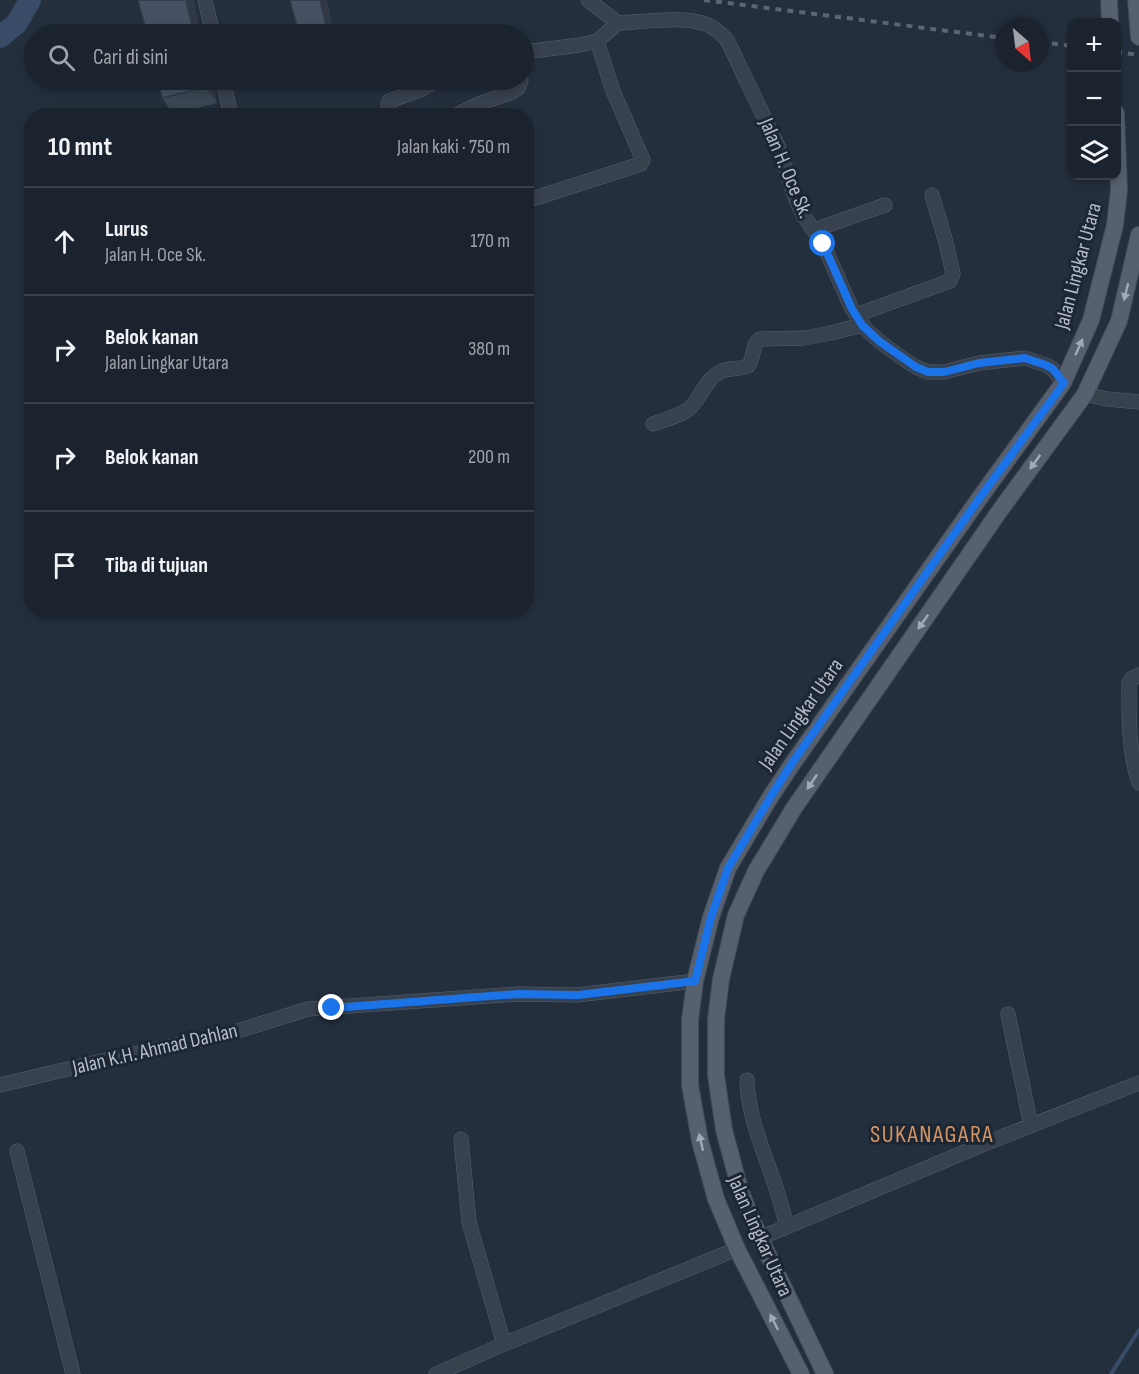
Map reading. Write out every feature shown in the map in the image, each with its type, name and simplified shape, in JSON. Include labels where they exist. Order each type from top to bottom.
[{"type":"main road","points":[[1109,0],[1110,18]]},
{"type":"main road","points":[[1136,0],[1139,37]]},
{"type":"main road","name":"Jalan Lingkar Utara","points":[[801,1374],[737,1249],[716,1199],[700,1141],[690,1085],[690,1020],[695,981],[711,917],[728,868],[792,763],[1064,383],[1091,320],[1115,225],[1119,190],[1117,126]]},
{"type":"main road","points":[[1115,225],[1139,233]]},
{"type":"main road","name":"Jalan Lingkar Utara","points":[[825,1374],[760,1238],[741,1192],[724,1130],[716,1075],[716,1019],[721,979],[736,915],[756,871],[794,808],[1001,509],[1085,394],[1119,321],[1139,233]]},
{"type":"main road","points":[[981,496],[1001,509]]},
{"type":"main road","points":[[771,796],[794,808]]},
{"type":"main road","points":[[692,1094],[717,1088]]},
{"type":"street","points":[[205,0],[211,24]]},
{"type":"street","points":[[534,51],[597,41],[618,23],[588,0]]},
{"type":"street","name":"Jalan H. Oce Sk.","points":[[618,23],[688,21],[708,25],[727,40],[778,146],[803,215],[823,244],[852,309],[879,341],[916,367],[928,372],[944,372],[979,363],[1025,358],[1053,369],[1064,383]]},
{"type":"street","points":[[534,198],[641,164],[643,160],[613,91],[597,41]]},
{"type":"street","points":[[225,90],[229,108]]},
{"type":"street","points":[[389,108],[389,101],[420,90]]},
{"type":"street","points":[[471,108],[515,90]]},
{"type":"street","points":[[653,424],[688,409],[713,377],[721,372],[748,366],[753,357],[755,343],[760,339],[804,338],[831,333],[950,281],[953,273],[932,195]]},
{"type":"street","points":[[814,230],[885,205]]},
{"type":"street","points":[[1085,394],[1139,402]]},
{"type":"street","points":[[1139,675],[1130,681],[1128,687],[1133,765],[1139,783]]},
{"type":"street","name":"Jalan K.H. Ahmad Dahlan","points":[[0,1085],[228,1034],[308,1009],[518,994],[578,995],[695,981]]},
{"type":"street","points":[[1008,1014],[1031,1126]]},
{"type":"street","points":[[747,1080],[750,1108],[787,1226]]},
{"type":"street","points":[[760,1238],[1139,1083]]},
{"type":"street","points":[[461,1139],[469,1222],[504,1344]]},
{"type":"street","points":[[17,1151],[73,1374]]},
{"type":"street","points":[[436,1374],[737,1249]]},
{"type":"building","points":[[138,0],[186,0],[192,24],[144,24]]},
{"type":"building","points":[[290,0],[320,0],[326,24],[296,24]]},
{"type":"building","points":[[160,90],[194,90],[162,98]]},
{"type":"waterway","points":[[0,37],[17,23],[30,0]]},
{"type":"waterway","points":[[1111,1374],[1139,1330]]},
{"type":"railway","points":[[704,0],[995,37]]},
{"type":"railway","points":[[1049,43],[1067,45]]},
{"type":"railway","points":[[1121,53],[1139,55]]},
{"type":"district","name":"SUKANAGARA","points":[[932,1134]]},
{"type":"route","points":[[332,1008],[518,994],[578,995],[695,981],[711,917],[728,868],[771,796],[981,496],[1064,383],[1053,369],[1025,358],[979,363],[944,372],[928,372],[916,367],[879,341],[862,325],[852,309],[823,244]]}]
